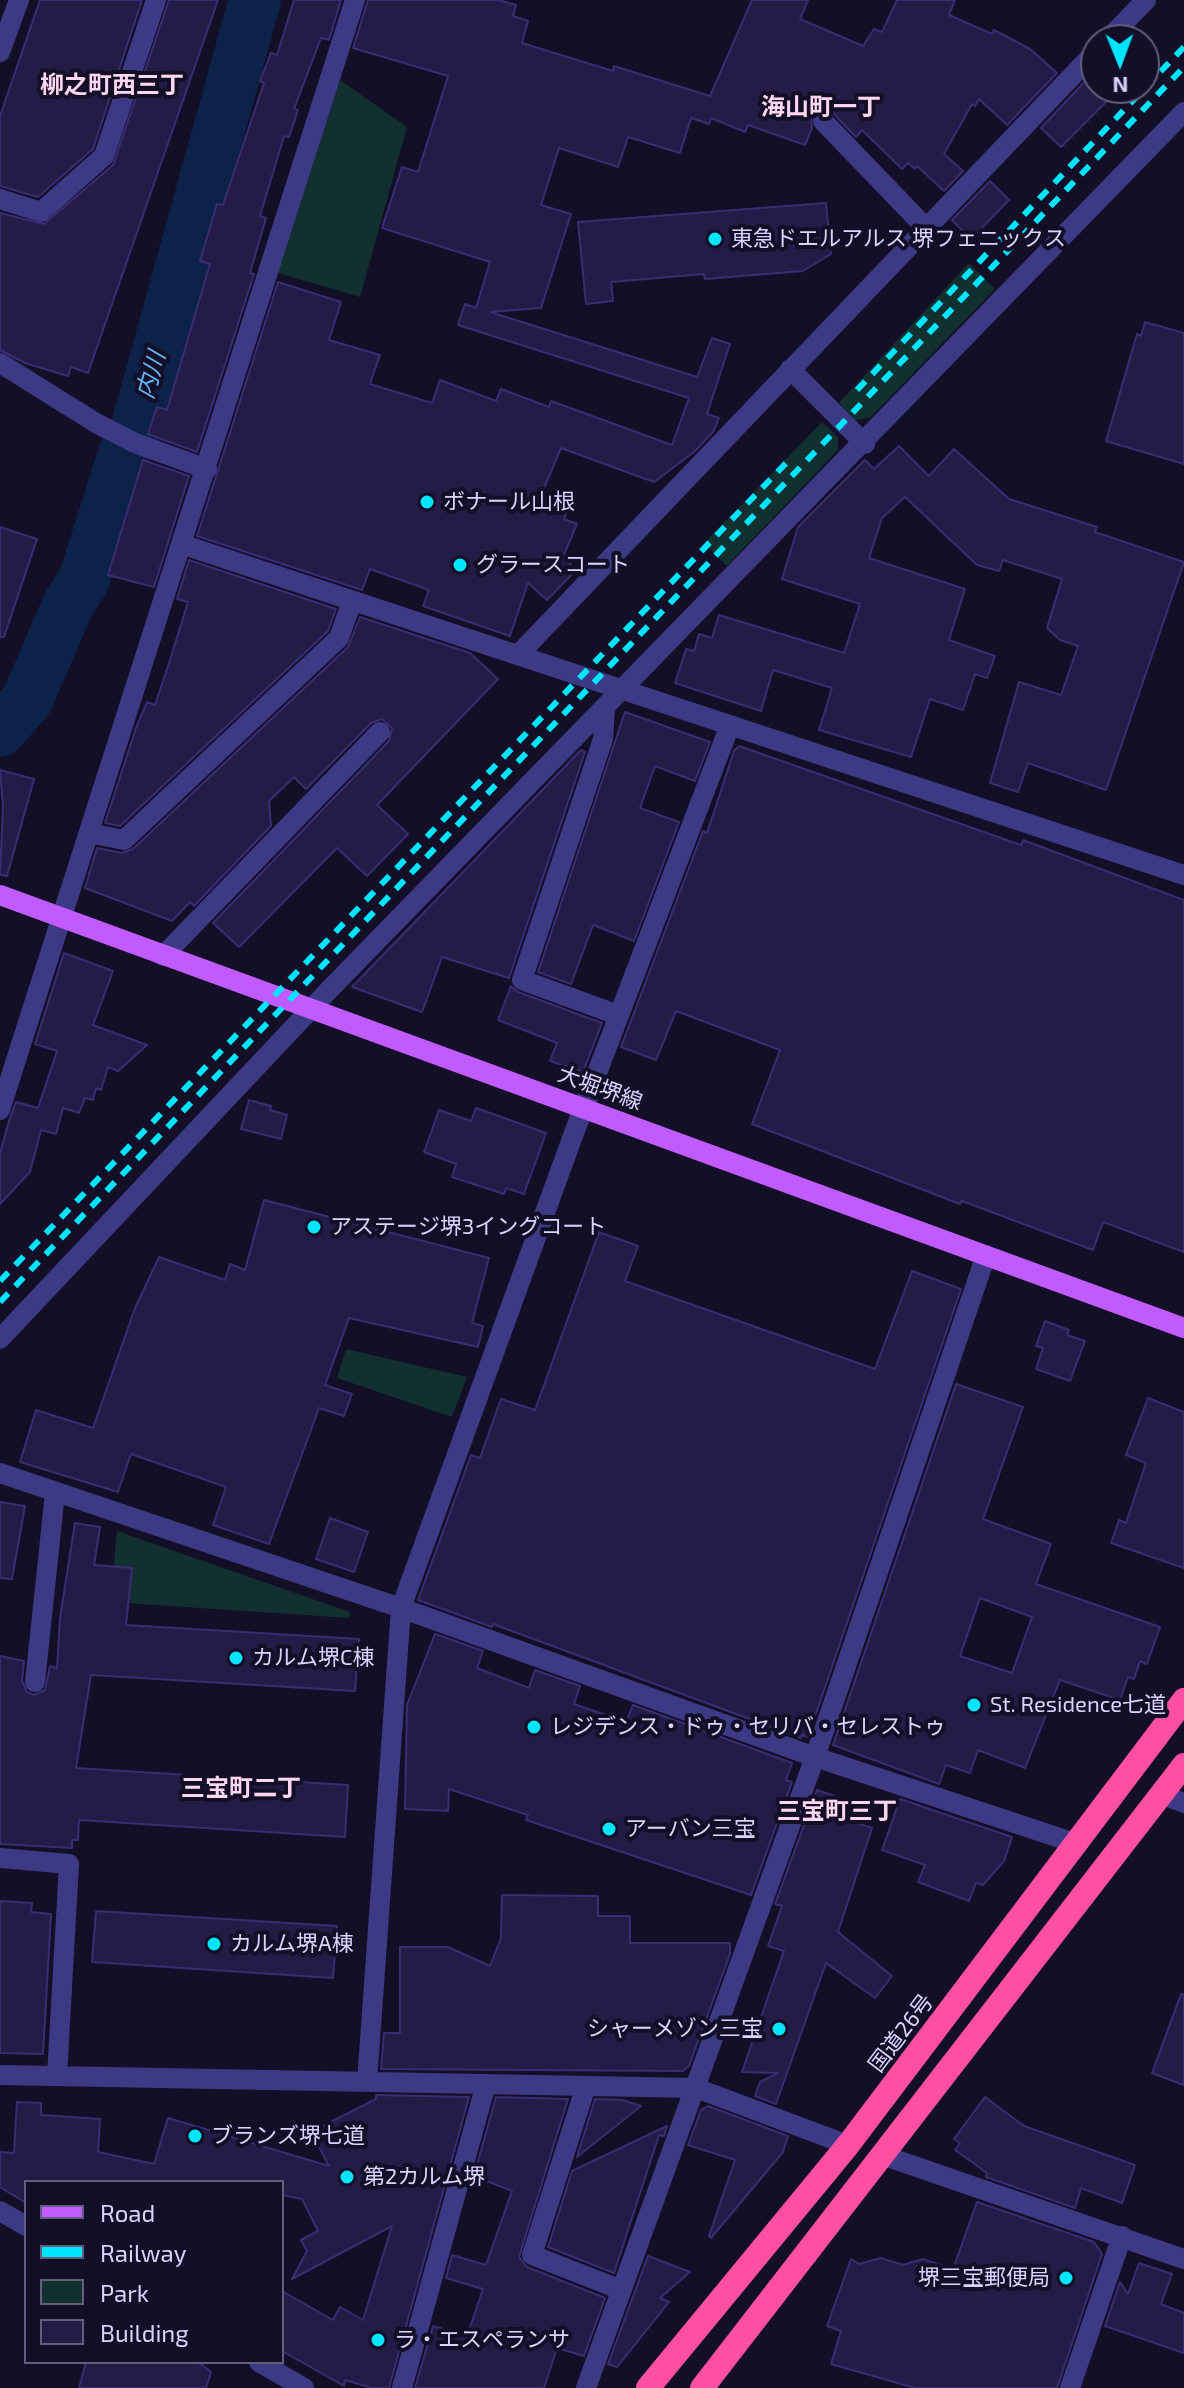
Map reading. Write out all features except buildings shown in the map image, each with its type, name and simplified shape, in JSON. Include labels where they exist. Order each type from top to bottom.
[{"type":"highway","name":"国道26号","points":[[648,2388],[848,2145],[1184,1700]]},
{"type":"highway","points":[[702,2388],[1184,1765]]},
{"type":"main road","name":"大堀堺線","points":[[0,895],[1184,1328]]},
{"type":"street","points":[[0,52],[19,0]]},
{"type":"street","points":[[0,199],[41,212],[104,156],[156,0]]},
{"type":"street","points":[[0,1110],[355,0]]},
{"type":"street","points":[[1123,24],[1146,0]]},
{"type":"street","points":[[518,655],[1080,67]]},
{"type":"street","points":[[0,1339],[312,1008],[865,444],[1184,112]]},
{"type":"street","points":[[823,121],[925,227]]},
{"type":"street","points":[[0,363],[96,423],[135,443],[207,469]]},
{"type":"street","points":[[790,369],[865,444]]},
{"type":"street","points":[[181,544],[1184,875]]},
{"type":"street","points":[[89,833],[124,840],[339,638],[352,601]]},
{"type":"street","points":[[605,708],[603,739],[522,980],[618,1015]]},
{"type":"street","points":[[367,2082],[401,1608],[583,1108],[730,725]]},
{"type":"street","points":[[163,956],[380,732]]},
{"type":"street","points":[[586,2388],[619,2289],[696,2088],[815,1757],[986,1255]]},
{"type":"street","points":[[0,1473],[401,1608],[815,1757],[1078,1844]]},
{"type":"street","points":[[35,1682],[55,1493]]},
{"type":"street","points":[[1160,1794],[1184,1803]]},
{"type":"street","points":[[0,1858],[69,1864],[57,2076]]},
{"type":"street","points":[[0,2075],[696,2088],[848,2145]]},
{"type":"street","points":[[402,2388],[486,2084]]},
{"type":"street","points":[[586,2086],[532,2255],[619,2289]]},
{"type":"street","points":[[882,2155],[1184,2259]]},
{"type":"street","points":[[0,2211],[24,2225]]},
{"type":"street","points":[[1070,2388],[1122,2236]]},
{"type":"street","points":[[262,2364],[304,2388]]},
{"type":"green space","points":[[340,80],[407,127],[360,297],[278,273]]},
{"type":"green space","points":[[969,263],[995,289],[870,418],[855,420],[839,403]]},
{"type":"green space","points":[[822,422],[838,437],[838,450],[727,566],[704,543]]},
{"type":"green space","points":[[346,1349],[467,1377],[452,1417],[337,1378]]},
{"type":"green space","points":[[117,1531],[350,1612],[349,1618],[110,1602]]},
{"type":"waterway","name":"内川","points":[[0,731],[27,700],[68,605],[84,580],[124,454],[137,426],[255,0]]},
{"type":"railway","points":[[857,390],[1184,47]]},
{"type":"railway","points":[[0,1302],[1184,67]]},
{"type":"railway","points":[[0,1281],[790,459]]},
{"type":"place","name":"東急ドエルアルス 堺フェニックス","points":[[715,239]]},
{"type":"place","name":"ボナール山根","points":[[427,502]]},
{"type":"place","name":"グラースコート","points":[[460,565]]},
{"type":"place","name":"アステージ堺3イングコート","points":[[314,1227]]},
{"type":"place","name":"カルム堺C棟","points":[[236,1658]]},
{"type":"place","name":"St. Residence七道","points":[[974,1705]]},
{"type":"place","name":"レジデンス・ドゥ・セリバ・セレストゥ","points":[[534,1727]]},
{"type":"place","name":"アーバン三宝","points":[[609,1829]]},
{"type":"place","name":"カルム堺A棟","points":[[214,1944]]},
{"type":"place","name":"シャーメゾン三宝","points":[[779,2029]]},
{"type":"place","name":"ブランズ堺七道","points":[[195,2136]]},
{"type":"place","name":"第2カルム堺","points":[[347,2177]]},
{"type":"place","name":"堺三宝郵便局","points":[[1066,2278]]},
{"type":"place","name":"ラ・エスペランサ","points":[[378,2340]]},
{"type":"district","name":"柳之町西三丁","points":[[112,85]]},
{"type":"district","name":"海山町一丁","points":[[821,107]]},
{"type":"district","name":"三宝町二丁","points":[[241,1788]]},
{"type":"district","name":"三宝町三丁","points":[[837,1811]]}]
